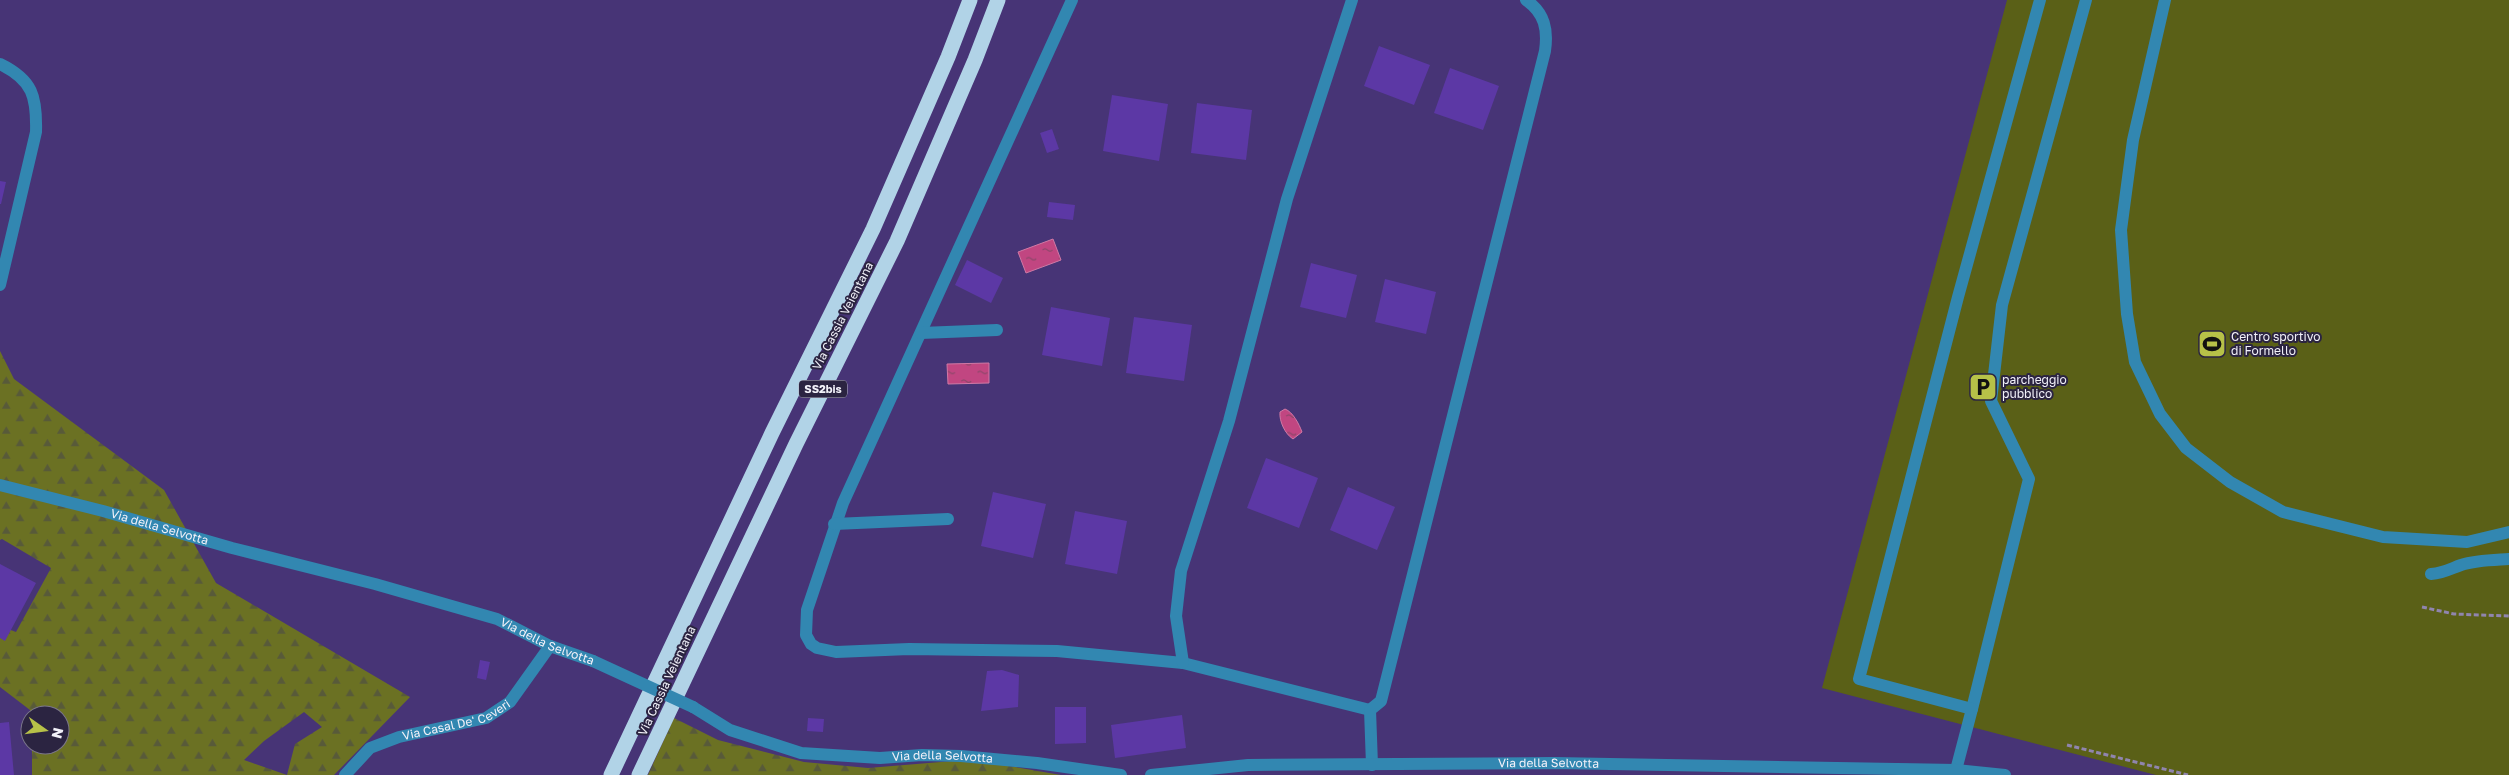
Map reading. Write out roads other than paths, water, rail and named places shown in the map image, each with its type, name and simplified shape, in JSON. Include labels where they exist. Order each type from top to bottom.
[{"type":"highway","name":"Via Cassia Veientana","points":[[611,775],[772,433],[873,229],[948,57],[970,0]]},
{"type":"highway","name":"Via Cassia Veientana","points":[[639,775],[796,444],[897,241],[975,60],[998,0]]},
{"type":"street","points":[[1072,0],[834,524],[806,617],[805,630],[808,640],[811,644],[823,650],[851,653],[909,649],[1057,651],[1182,663],[1370,710]]},
{"type":"street","points":[[1182,663],[1176,616],[1181,572],[1231,413],[1287,199],[1352,0]]},
{"type":"street","points":[[1370,710],[1381,701],[1546,52],[1547,35],[1544,20],[1526,0]]},
{"type":"street","points":[[1972,709],[1859,679],[1958,297],[2040,0]]},
{"type":"street","points":[[1956,770],[2029,479],[1991,401],[2002,305],[2086,0]]},
{"type":"street","points":[[2165,0],[2133,140],[2121,230],[2127,314],[2135,362],[2160,414],[2186,448],[2230,482],[2283,512],[2383,537],[2467,542],[2509,532]]},
{"type":"street","points":[[0,64],[22,77],[31,87],[37,116],[36,132],[0,285]]},
{"type":"street","points":[[921,333],[997,330]]},
{"type":"street","name":"Via della Selvotta","points":[[0,485],[103,511],[232,548],[375,584],[497,619],[550,646],[593,661],[693,708],[730,730],[801,754],[880,758],[922,755],[961,756],[1037,763],[1121,775]]},
{"type":"street","points":[[834,524],[948,519]]},
{"type":"street","points":[[2431,574],[2446,573],[2461,565],[2481,561],[2509,559]]},
{"type":"street","name":"Via Casal De' Ceveri","points":[[345,775],[370,748],[399,737],[486,718],[510,702],[550,646]]},
{"type":"street","points":[[1370,710],[1372,765]]},
{"type":"street","name":"Via della Selvotta","points":[[1151,775],[1248,765],[1554,762],[1956,770],[2005,775]]},
{"type":"water","points":[[1053,239],[1061,260],[1026,273],[1018,252]]},
{"type":"water","points":[[989,363],[989,383],[948,384],[947,364]]},
{"type":"water","points":[[1285,409],[1293,415],[1302,432],[1293,439],[1285,431],[1280,419],[1280,412]]},
{"type":"place","name":"Centro sportivo di Formello","points":[[2212,344]]},
{"type":"place","name":"parcheggio pubblico","points":[[1983,387]]}]
